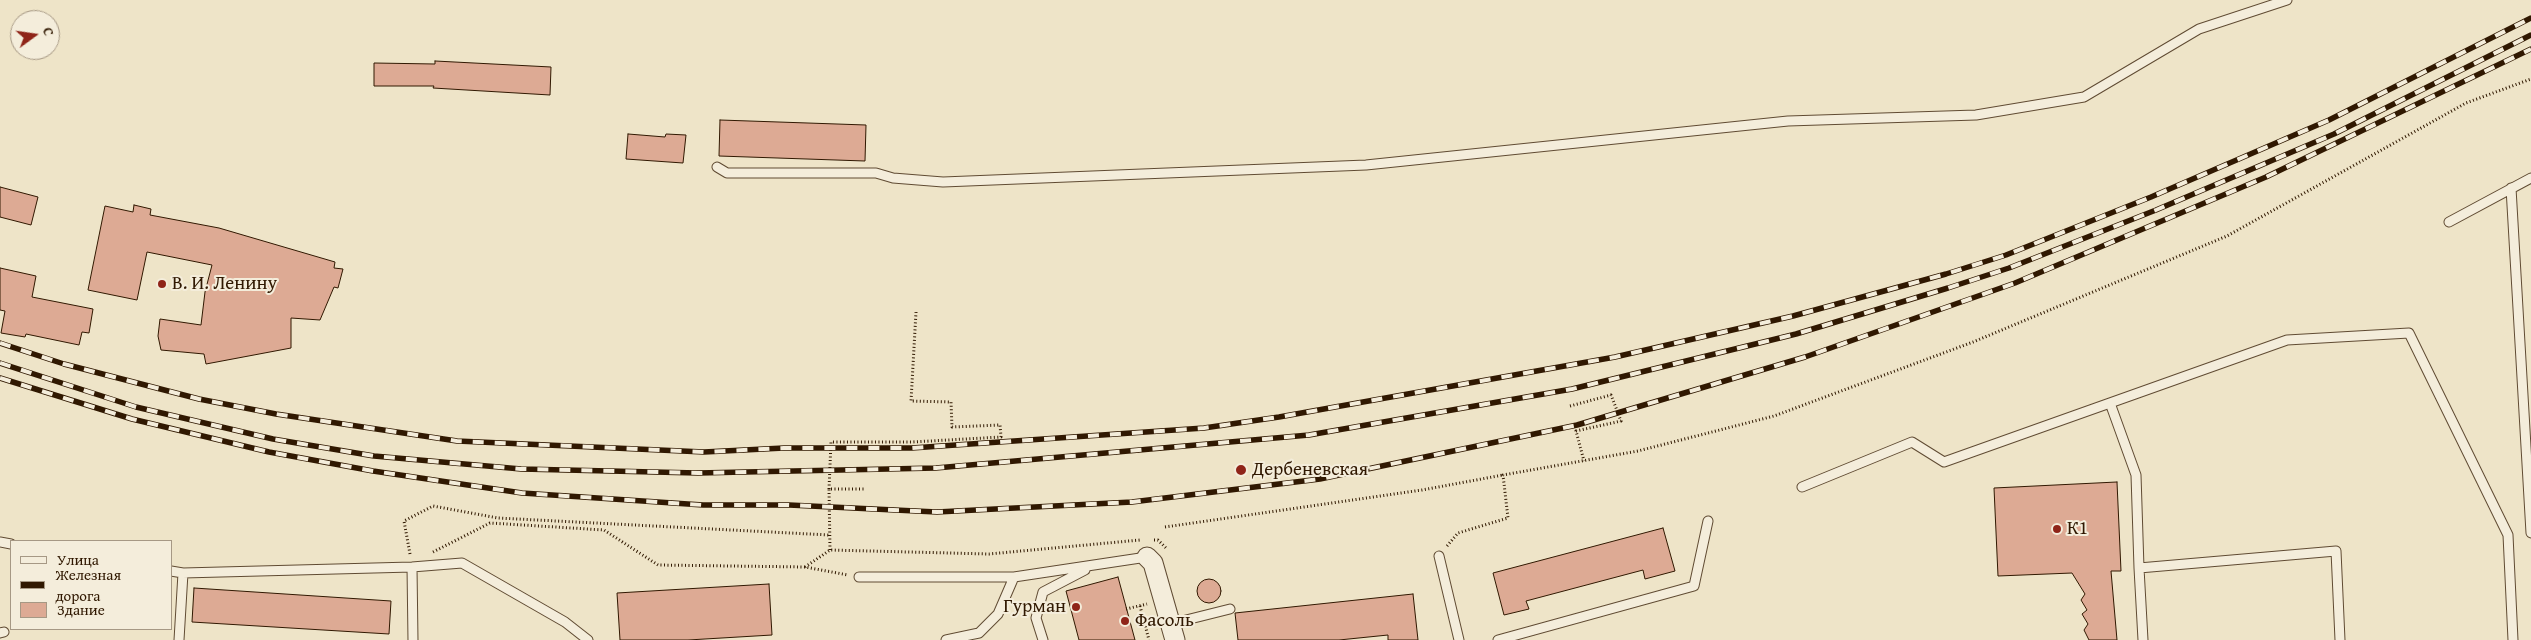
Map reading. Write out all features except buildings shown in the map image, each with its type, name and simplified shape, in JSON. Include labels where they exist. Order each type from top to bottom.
[{"type":"street","points":[[1146,557],[1153,563],[1172,632]]},
{"type":"lane","points":[[717,167],[727,173],[876,173],[893,178],[943,182],[1337,166],[1788,121],[1976,115],[2084,97],[2199,29],[2286,0]]},
{"type":"lane","points":[[2450,222],[2531,178]]},
{"type":"lane","points":[[2511,188],[2531,533]]},
{"type":"lane","points":[[1802,487],[1912,442],[1944,462],[2287,340],[2409,333],[2508,536],[2513,640]]},
{"type":"lane","points":[[2110,403],[2136,475],[2143,640]]},
{"type":"lane","points":[[1498,640],[1694,586],[1708,522]]},
{"type":"lane","points":[[2139,568],[2336,551],[2340,640]]},
{"type":"lane","points":[[1439,556],[1458,640]]},
{"type":"lane","points":[[859,577],[1014,577],[1146,557]]},
{"type":"lane","points":[[172,571],[182,573],[412,567],[462,563],[565,622],[588,640]]},
{"type":"lane","points":[[1043,640],[1036,618],[1043,592],[1092,566]]},
{"type":"lane","points":[[412,567],[413,640]]},
{"type":"lane","points":[[179,640],[182,573]]},
{"type":"lane","points":[[946,640],[979,633],[998,614],[1014,577]]},
{"type":"lane","points":[[1172,632],[1230,609]]},
{"type":"path","points":[[1165,527],[1422,490],[1584,461],[1638,451],[1774,416],[1972,342],[2227,236],[2466,103],[2531,79]]},
{"type":"path","points":[[805,567],[830,550],[829,488],[831,442],[912,442],[1000,437],[1000,425],[952,427],[951,402],[911,401],[916,312]]},
{"type":"path","points":[[1570,406],[1611,395],[1621,421],[1576,430],[1584,461]]},
{"type":"path","points":[[1439,556],[1458,533],[1508,518],[1503,475]]},
{"type":"path","points":[[829,488],[866,489]]},
{"type":"path","points":[[829,535],[498,518],[433,506],[404,521],[412,567],[438,548],[490,523],[604,530],[658,565],[805,567],[859,577]]},
{"type":"path","points":[[1140,606],[1149,640]]},
{"type":"railway","points":[[0,343],[64,364],[199,399],[276,414],[457,441],[704,452],[784,448],[912,448],[1204,428],[1279,417],[1615,357],[1793,316],[1946,274],[2006,255],[2151,197],[2329,120],[2531,18]]},
{"type":"railway","points":[[0,363],[136,407],[273,439],[374,456],[521,469],[698,473],[936,468],[1309,435],[1572,389],[1796,334],[1948,288],[2009,268],[2156,210],[2334,134],[2531,35]]},
{"type":"railway","points":[[0,378],[132,419],[269,452],[373,471],[522,493],[703,505],[789,505],[937,512],[1132,502],[1320,479],[1577,425],[1805,357],[2015,283],[2266,177],[2531,49]]},
{"type":"place","name":"В. И. Ленину","points":[[162,284]]},
{"type":"place","name":"Дербеневская","points":[[1241,470]]},
{"type":"place","name":"К1","points":[[2057,529]]},
{"type":"place","name":"Гурман","points":[[1076,607]]},
{"type":"place","name":"Фасоль","points":[[1125,621]]}]
